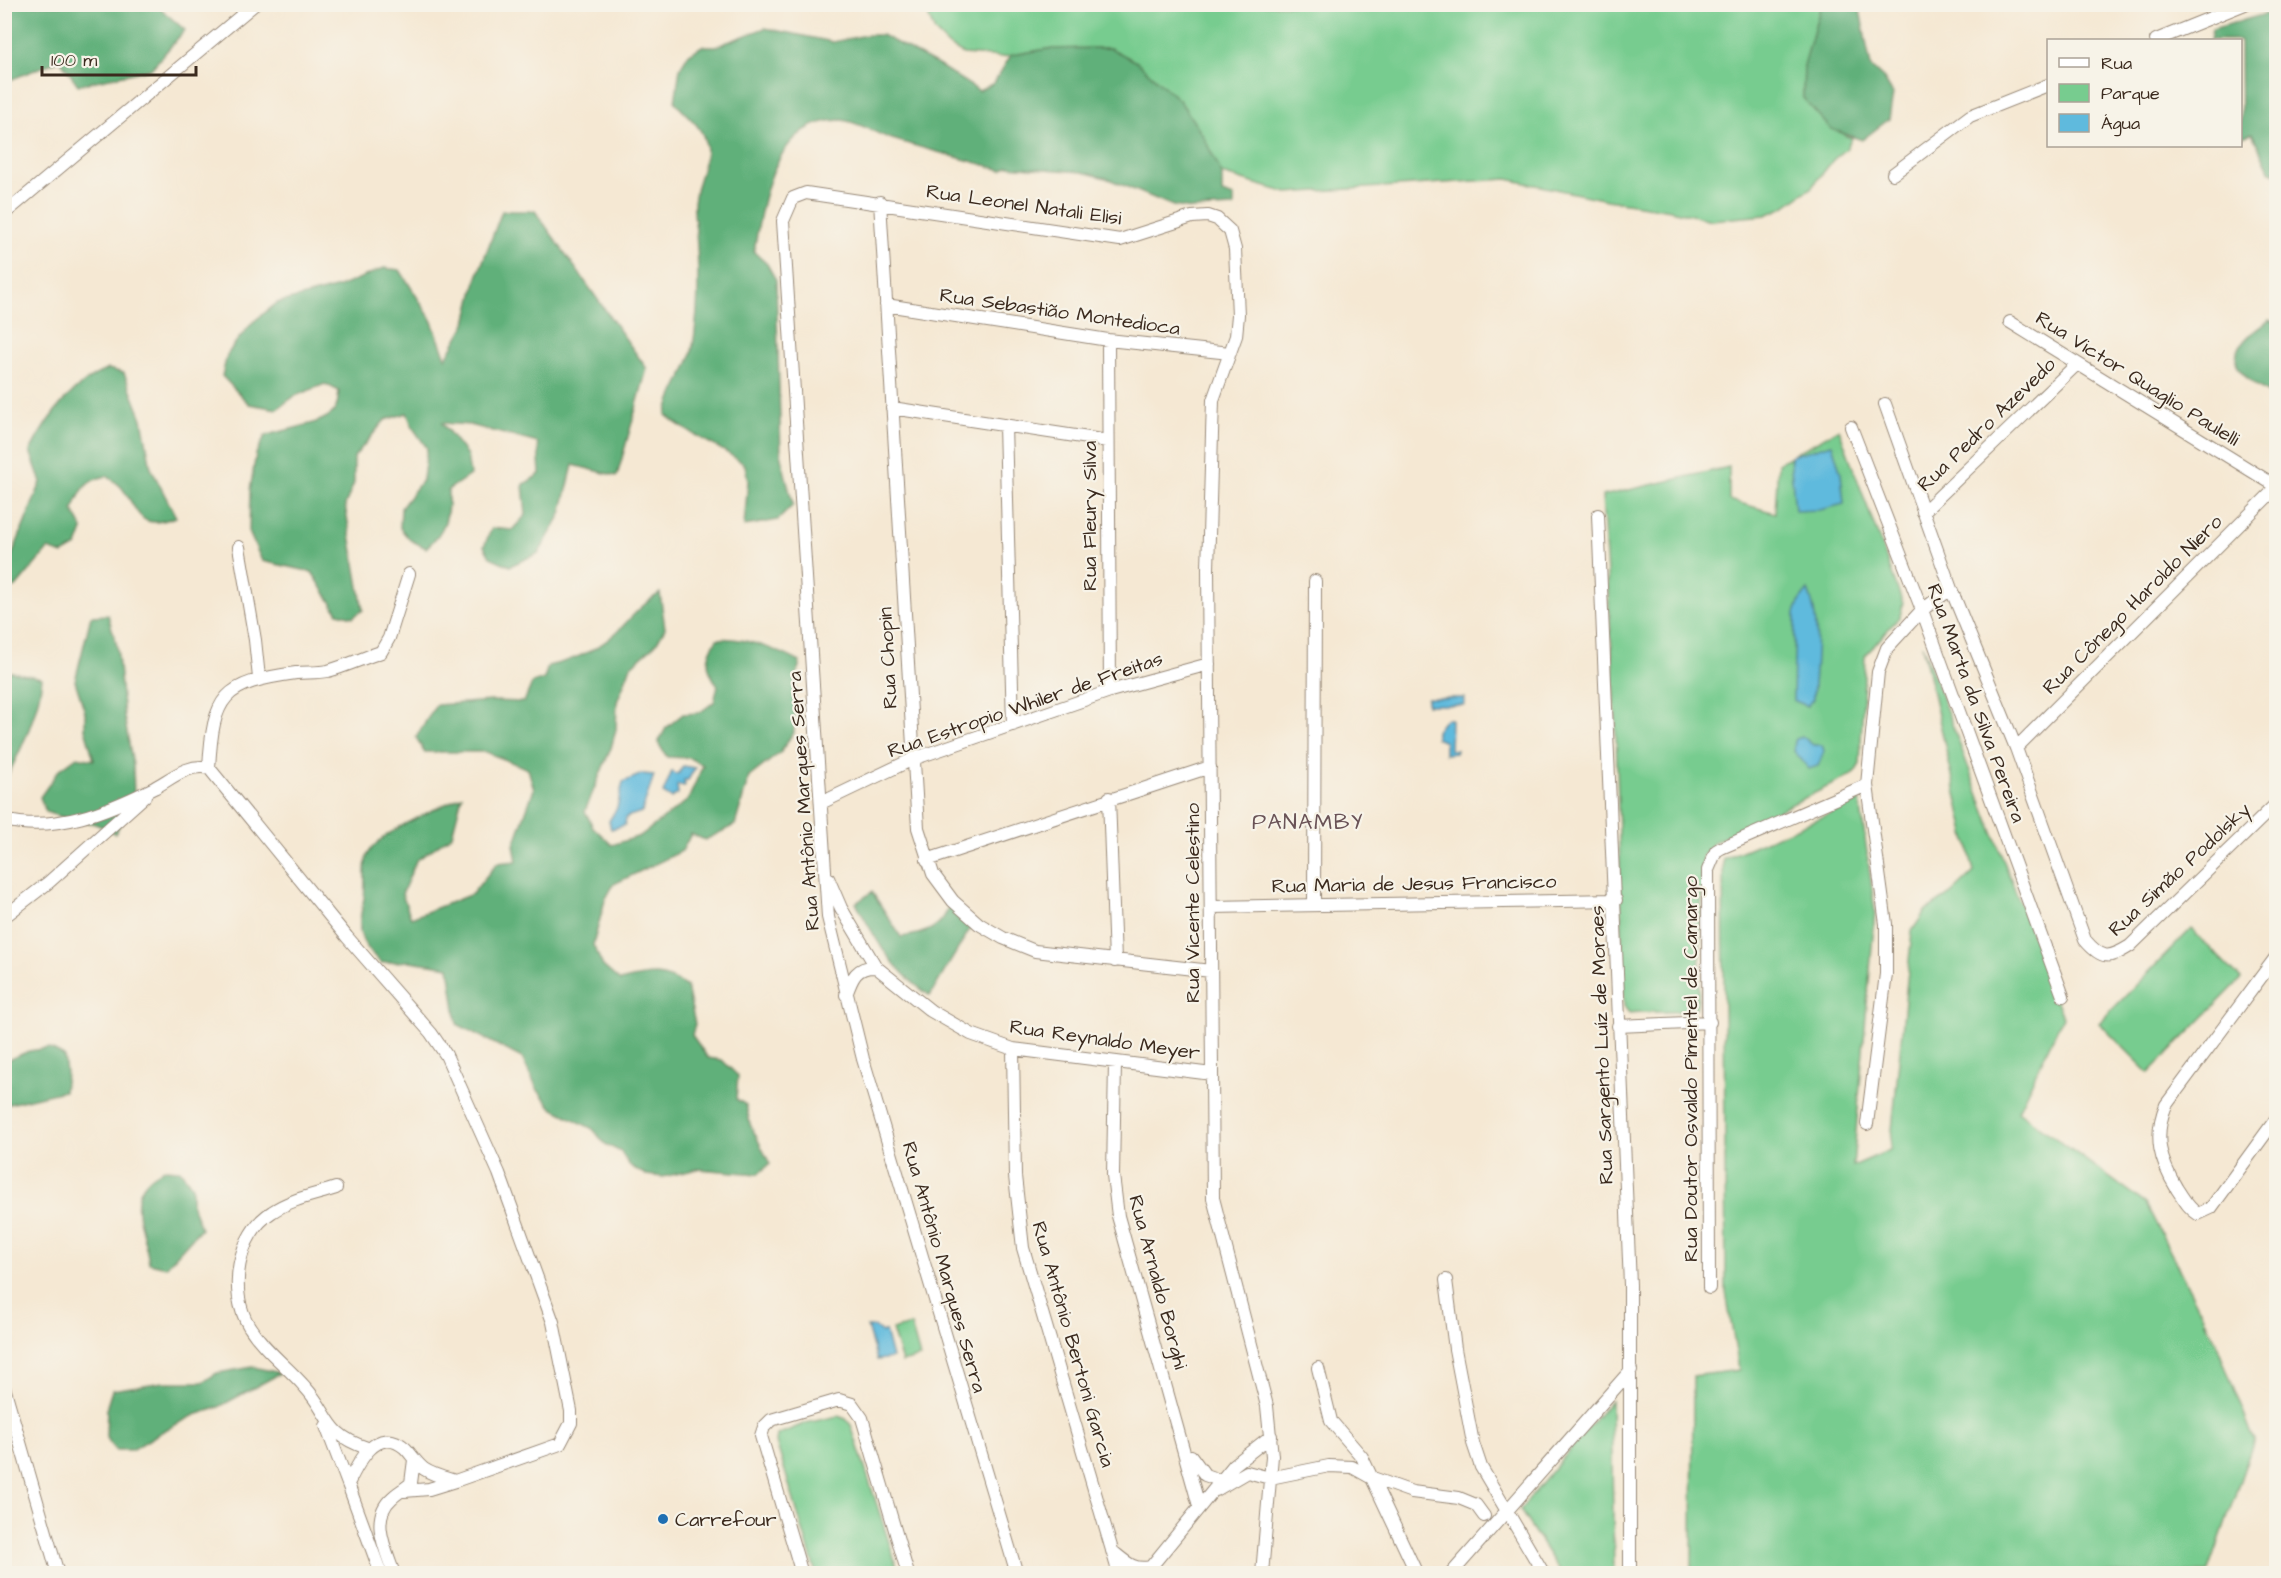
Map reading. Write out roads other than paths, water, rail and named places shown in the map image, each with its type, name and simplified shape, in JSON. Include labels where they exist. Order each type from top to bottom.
[{"type":"street","points":[[4,214],[255,4]]},
{"type":"street","points":[[2158,39],[2224,9],[2245,4]]},
{"type":"street","points":[[1893,174],[1970,116],[2047,86]]},
{"type":"street","name":"Rua Leonel Natali Elisi","points":[[806,193],[880,202],[1120,240],[1192,217],[1208,216],[1217,219],[1230,231]]},
{"type":"street","name":"Rua Antônio Marques Serra","points":[[806,193],[793,198],[783,222],[823,802],[828,917],[846,996],[1017,1574]]},
{"type":"street","name":"Rua Chopin","points":[[880,202],[918,828],[933,874],[953,901],[979,924],[1003,938],[1035,951],[1211,971]]},
{"type":"street","name":"Rua Vicente Celestino","points":[[1230,231],[1235,249],[1238,315],[1236,336],[1213,400],[1210,429],[1209,664],[1214,1198],[1267,1407],[1271,1436],[1262,1574]]},
{"type":"street","name":"Rua Sebastião Montedioca","points":[[886,305],[1108,340],[1230,353]]},
{"type":"street","name":"Rua Victor Quaglio Paulelli","points":[[2010,322],[2277,487]]},
{"type":"street","name":"Rua Fleury Silva","points":[[1108,340],[1110,691]]},
{"type":"street","name":"Rua Pedro Azevedo","points":[[1923,512],[2076,364]]},
{"type":"street","name":"Rua Marta da Silva Pereira","points":[[1885,404],[1951,589],[2016,748],[2085,940],[2095,952],[2104,956]]},
{"type":"street","points":[[892,408],[1108,441]]},
{"type":"street","points":[[1005,425],[1013,725]]},
{"type":"street","name":"Rua Marta da Silva Pereira","points":[[1851,426],[1922,610],[2062,995]]},
{"type":"street","name":"Rua Cônego Haroldo Niero","points":[[2016,748],[2277,487]]},
{"type":"street","name":"Rua Sargento Luíz de Moraes","points":[[1598,515],[1616,900],[1618,1026],[1630,1285],[1630,1574]]},
{"type":"street","points":[[239,547],[259,678]]},
{"type":"street","points":[[394,1574],[380,1524],[383,1509],[392,1497],[404,1491],[429,1489],[455,1481],[560,1444],[572,1423],[553,1322],[535,1267],[459,1081],[431,1033],[347,937],[208,768],[211,736],[218,709],[235,689],[259,678],[326,671],[381,652],[389,638],[409,574]]},
{"type":"street","points":[[1314,904],[1315,581]]},
{"type":"street","points":[[1867,1124],[1886,974],[1886,924],[1867,785],[1881,660],[1887,648],[1922,610],[1951,589]]},
{"type":"street","name":"Rua Estropio Whiler de Freitas","points":[[823,802],[913,759],[1110,691],[1209,664]]},
{"type":"street","points":[[927,860],[1109,798],[1210,767]]},
{"type":"street","points":[[4,820],[21,824],[52,825],[74,821],[152,789],[189,769],[208,768]]},
{"type":"street","name":"Rua Doutor Osvaldo Pimentel de Camargo","points":[[1709,1288],[1708,870],[1716,851],[1867,785]]},
{"type":"street","points":[[4,917],[49,882],[152,789]]},
{"type":"street","points":[[1109,798],[1115,961]]},
{"type":"street","name":"Rua Simão Podolsky","points":[[2104,956],[2115,956],[2130,946],[2277,804]]},
{"type":"street","name":"Rua Reynaldo Meyer","points":[[825,868],[841,908],[876,967],[946,1022],[1013,1049],[1212,1074]]},
{"type":"street","name":"Rua Maria de Jesus Francisco","points":[[1212,907],[1616,900]]},
{"type":"street","points":[[2275,961],[2166,1105],[2161,1117],[2158,1130],[2160,1153],[2167,1173],[2190,1209],[2198,1214],[2211,1208],[2277,1119]]},
{"type":"street","points":[[846,996],[853,975],[859,970],[876,967]]},
{"type":"street","points":[[1618,1026],[1710,1022]]},
{"type":"street","name":"Rua Antônio Bertoni Garcia","points":[[1013,1049],[1015,1176],[1023,1248],[1119,1574]]},
{"type":"street","name":"Rua Arnaldo Borghi","points":[[1115,1063],[1113,1175],[1118,1216],[1199,1506]]},
{"type":"street","points":[[336,1188],[286,1204],[270,1213],[249,1239],[238,1274],[241,1310],[250,1327],[272,1354],[307,1388],[342,1439],[367,1448]]},
{"type":"street","points":[[1446,1280],[1455,1348],[1473,1443],[1481,1467],[1508,1508],[1544,1574]]},
{"type":"street","points":[[1318,1368],[1331,1421],[1354,1446],[1417,1574]]},
{"type":"street","points":[[1451,1574],[1631,1370]]},
{"type":"street","points":[[4,1387],[58,1574]]},
{"type":"street","points":[[802,1574],[762,1444],[764,1427],[771,1420],[839,1400],[852,1404],[862,1418],[908,1574]]},
{"type":"street","points":[[321,1411],[381,1574]]},
{"type":"street","name":"Rua Arnaldo Borghi","points":[[1181,1436],[1198,1469],[1219,1485]]},
{"type":"street","points":[[1112,1551],[1131,1567],[1147,1570],[1234,1465],[1271,1436]]},
{"type":"street","points":[[348,1484],[367,1448],[380,1442],[391,1441],[407,1450],[414,1460],[431,1473],[455,1481]]},
{"type":"street","points":[[404,1491],[414,1477],[414,1460]]},
{"type":"street","points":[[1219,1485],[1247,1472],[1270,1478],[1329,1466],[1352,1467],[1370,1477],[1412,1492],[1459,1498],[1476,1506],[1484,1516]]},
{"type":"street","points":[[1263,1560],[1272,1574]]},
{"type":"water","points":[[1832,444],[1841,474],[1844,504],[1820,510],[1795,511],[1790,456]]},
{"type":"water","points":[[1808,590],[1815,616],[1816,644],[1813,699],[1807,706],[1793,700],[1795,613],[1800,600]]},
{"type":"water","points":[[1427,698],[1464,698],[1464,705],[1427,705]]},
{"type":"water","points":[[1445,719],[1451,719],[1450,750],[1456,750],[1455,753],[1445,754],[1445,742],[1436,738],[1436,731]]},
{"type":"water","points":[[1802,736],[1813,745],[1822,745],[1824,751],[1818,766],[1809,769],[1794,751],[1795,740]]},
{"type":"water","points":[[683,766],[695,768],[688,780],[684,780],[685,786],[677,785],[678,794],[671,798],[663,793],[672,771],[675,774],[679,773]]},
{"type":"water","points":[[642,774],[654,775],[642,812],[626,817],[625,825],[611,829],[609,821],[617,808],[623,782]]},
{"type":"water","points":[[867,1327],[874,1327],[882,1333],[885,1331],[892,1358],[877,1360]]},
{"type":"place","name":"Carrefour","points":[[663,1519]]},
{"type":"district","name":"PANAMBY","points":[[1308,821]]}]
